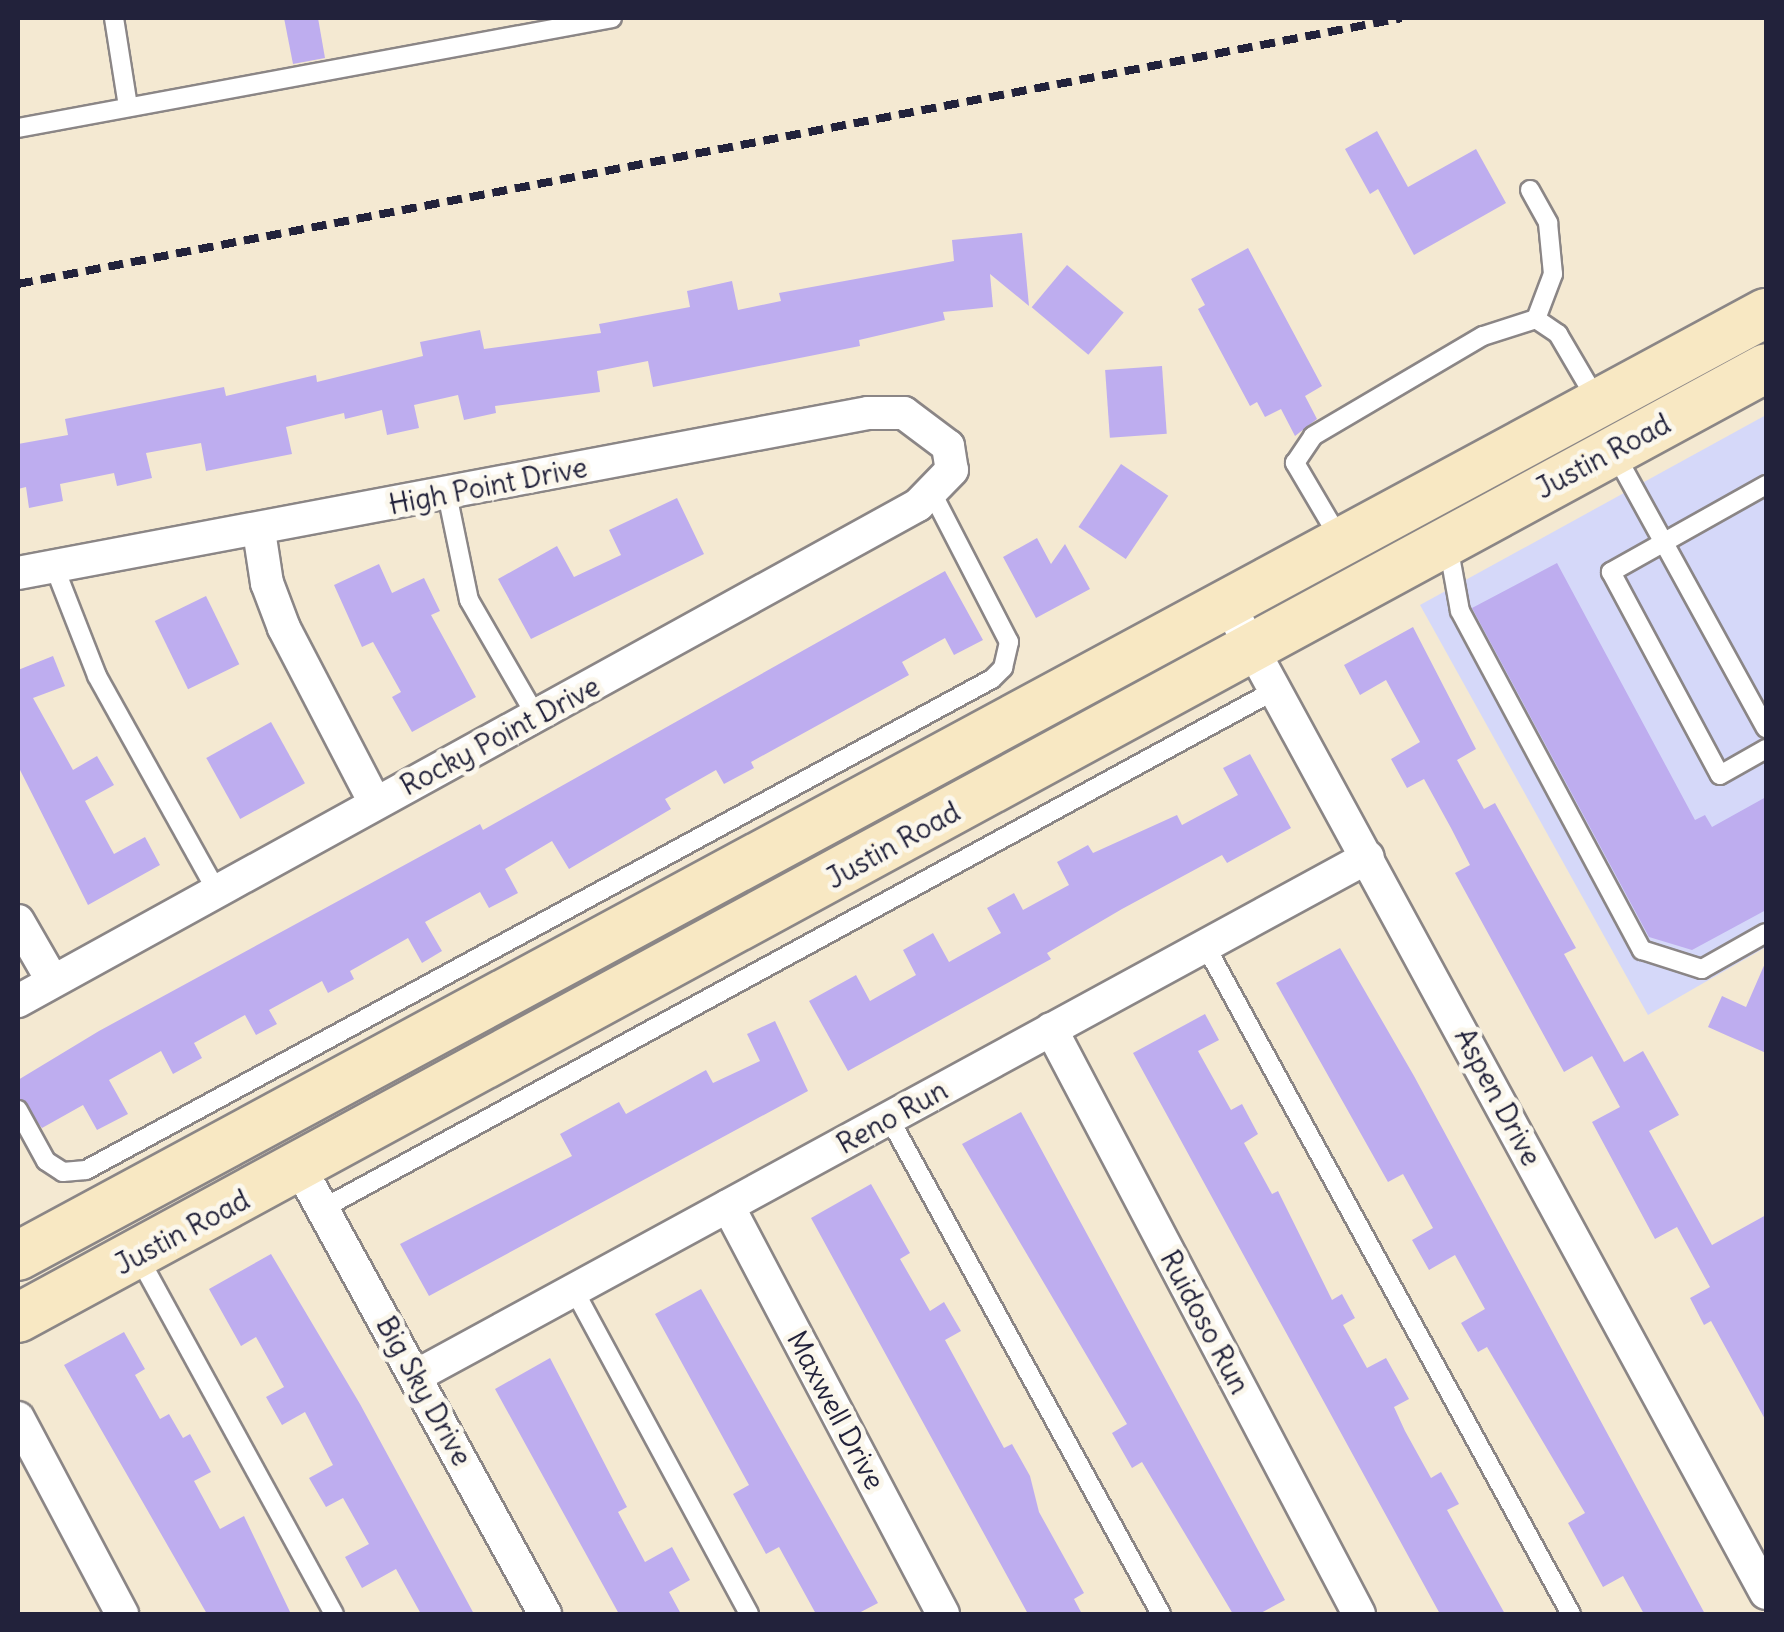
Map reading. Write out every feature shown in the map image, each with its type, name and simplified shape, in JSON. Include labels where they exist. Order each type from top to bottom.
[{"type":"main road","name":"Justin Road","points":[[18,1256],[1766,313]]},
{"type":"main road","name":"Justin Road","points":[[18,1318],[138,1256],[312,1189],[1253,648],[1766,368]]},
{"type":"main road","points":[[1448,540],[1552,454],[1593,433],[1599,404]]},
{"type":"street","name":"High Point Drive","points":[[18,574],[868,413],[904,412],[948,446],[952,470],[931,491]]},
{"type":"street","name":"Rocky Point Drive","points":[[18,1000],[537,718],[918,505],[931,491]]},
{"type":"street","points":[[259,531],[267,583],[284,628],[375,803]]},
{"type":"street","name":"Aspen Drive","points":[[1228,602],[1766,1592]]},
{"type":"street","name":"Reno Run","points":[[416,1376],[1368,857]]},
{"type":"street","points":[[18,921],[52,980]]},
{"type":"street","name":"Ruidoso Run","points":[[1051,1029],[1360,1614]]},
{"type":"street","name":"Big Sky Drive","points":[[312,1189],[544,1614]]},
{"type":"street","name":"Maxwell Drive","points":[[728,1206],[944,1614]]},
{"type":"street","points":[[18,1418],[122,1614]]},
{"type":"lane","points":[[114,18],[128,106]]},
{"type":"lane","points":[[18,128],[538,24],[612,18]]},
{"type":"lane","points":[[1530,190],[1548,223],[1552,274],[1536,318]]},
{"type":"lane","points":[[1536,318],[1558,334],[1599,404]]},
{"type":"lane","points":[[1341,542],[1295,463],[1313,436],[1483,336],[1536,318]]},
{"type":"lane","points":[[1614,452],[1766,728]]},
{"type":"lane","points":[[1766,485],[1611,572],[1720,775],[1766,749]]},
{"type":"lane","points":[[18,1110],[46,1161],[63,1172],[86,1170],[992,678],[1004,668],[1009,642],[931,491]]},
{"type":"lane","points":[[447,494],[469,600],[537,718]]},
{"type":"lane","points":[[1448,540],[1460,611],[1642,950],[1702,969],[1766,933]]},
{"type":"lane","points":[[54,566],[98,676],[217,892]]},
{"type":"lane","points":[[312,1189],[1277,689]]},
{"type":"lane","points":[[1204,944],[1571,1614]]},
{"type":"lane","points":[[889,1118],[1161,1614]]},
{"type":"lane","points":[[138,1256],[334,1614]]},
{"type":"lane","points":[[574,1290],[749,1614]]},
{"type":"shaded area","points":[[1766,415],[1766,947],[1648,1015],[1420,605]]},
{"type":"building","points":[[284,18],[318,18],[325,58],[293,64]]},
{"type":"building","points":[[1377,131],[1408,187],[1476,149],[1506,203],[1414,255],[1378,189],[1370,194],[1345,149]]},
{"type":"building","points":[[1022,233],[1029,306],[990,274],[993,307],[943,312],[945,320],[859,340],[860,346],[653,387],[648,361],[597,371],[600,392],[495,406],[496,413],[464,420],[458,395],[414,405],[419,428],[387,435],[382,410],[345,419],[344,413],[286,427],[292,454],[206,471],[201,443],[146,453],[152,478],[117,486],[114,473],[60,484],[63,501],[29,508],[26,487],[18,489],[18,444],[68,435],[65,419],[224,387],[226,396],[316,375],[317,382],[423,356],[420,342],[480,330],[484,349],[601,333],[599,324],[690,307],[687,291],[732,281],[738,310],[781,301],[779,293],[954,261],[952,240]]},
{"type":"building","points":[[1248,248],[1322,386],[1305,396],[1317,419],[1295,436],[1281,409],[1265,417],[1257,402],[1250,406],[1198,309],[1205,305],[1191,279]]},
{"type":"building","points":[[1067,265],[1124,313],[1088,355],[1032,307]]},
{"type":"building","points":[[1162,366],[1167,434],[1110,438],[1105,370]]},
{"type":"building","points":[[1121,464],[1168,496],[1126,559],[1079,527]]},
{"type":"building","points":[[677,498],[704,554],[531,639],[498,579],[557,546],[574,577],[621,555],[609,530]]},
{"type":"building","points":[[1037,538],[1051,564],[1065,544],[1090,589],[1036,618],[1003,557]]},
{"type":"building","points":[[1557,563],[1695,820],[1705,815],[1712,827],[1766,797],[1766,910],[1692,950],[1649,937],[1472,608]]},
{"type":"building","points":[[379,564],[392,593],[424,578],[440,611],[431,615],[476,697],[412,732],[392,697],[401,692],[373,642],[362,647],[334,585]]},
{"type":"building","points":[[945,571],[983,640],[954,655],[945,638],[902,662],[909,675],[751,762],[754,768],[724,784],[716,770],[665,799],[671,809],[569,869],[552,841],[505,869],[518,893],[489,908],[480,892],[425,922],[442,951],[422,963],[408,938],[350,971],[354,979],[328,993],[322,981],[269,1010],[277,1024],[256,1035],[245,1015],[194,1043],[202,1058],[173,1074],[161,1051],[109,1080],[128,1114],[97,1130],[83,1105],[42,1128],[18,1098],[18,1080],[99,1031],[480,824],[483,830]]},
{"type":"building","points":[[206,596],[239,664],[188,689],[155,621]]},
{"type":"building","points":[[1413,627],[1476,749],[1457,760],[1484,809],[1495,803],[1576,948],[1564,954],[1624,1062],[1643,1051],[1679,1115],[1649,1131],[1712,1245],[1766,1215],[1766,1421],[1711,1321],[1704,1325],[1690,1298],[1710,1287],[1677,1227],[1655,1239],[1592,1122],[1620,1107],[1592,1056],[1564,1072],[1455,873],[1470,865],[1424,779],[1407,788],[1391,759],[1420,742],[1386,680],[1360,695],[1344,665]]},
{"type":"building","points":[[53,656],[65,686],[33,698],[73,770],[97,756],[114,785],[85,801],[114,854],[145,837],[160,865],[88,905],[18,766],[18,670]]},
{"type":"building","points":[[271,722],[305,783],[240,819],[206,758]]},
{"type":"building","points":[[1250,754],[1291,828],[1227,863],[1222,855],[1122,909],[1047,953],[1051,959],[848,1071],[809,1001],[856,975],[870,1001],[916,975],[903,950],[933,933],[949,962],[1001,933],[987,908],[1014,893],[1023,910],[1069,885],[1057,862],[1088,845],[1093,853],[1177,815],[1182,825],[1238,795],[1223,768]]},
{"type":"building","points":[[1340,948],[1414,1076],[1705,1614],[1644,1614],[1623,1576],[1603,1587],[1568,1523],[1585,1513],[1487,1347],[1478,1352],[1461,1323],[1485,1309],[1455,1255],[1429,1270],[1412,1240],[1433,1228],[1403,1174],[1388,1182],[1276,983]]},
{"type":"building","points":[[1766,961],[1766,1053],[1708,1027],[1722,996],[1746,1007]]},
{"type":"building","points":[[1205,1014],[1219,1040],[1198,1051],[1231,1110],[1242,1104],[1258,1134],[1244,1143],[1272,1194],[1278,1191],[1332,1300],[1342,1294],[1355,1318],[1343,1325],[1367,1368],[1386,1358],[1409,1399],[1394,1407],[1431,1478],[1441,1472],[1459,1504],[1447,1510],[1505,1614],[1440,1614],[1133,1053]]},
{"type":"building","points":[[775,1021],[808,1091],[429,1296],[400,1244],[572,1156],[560,1134],[619,1102],[626,1114],[706,1070],[713,1083],[760,1061],[747,1034]]},
{"type":"building","points":[[1021,1112],[1285,1600],[1259,1614],[1233,1614],[1142,1462],[1132,1468],[1112,1433],[1127,1424],[962,1144]]},
{"type":"building","points":[[871,1184],[910,1253],[900,1259],[930,1311],[944,1302],[961,1331],[945,1340],[1004,1448],[1012,1444],[1030,1476],[1039,1512],[1084,1593],[1074,1599],[1082,1614],[1028,1614],[811,1218]]},
{"type":"building","points":[[271,1254],[360,1404],[474,1614],[421,1614],[396,1569],[362,1588],[345,1557],[369,1544],[343,1498],[326,1507],[309,1478],[333,1465],[305,1412],[282,1425],[266,1397],[284,1387],[256,1337],[241,1346],[209,1289]]},
{"type":"building","points":[[701,1289],[878,1603],[857,1614],[816,1614],[779,1547],[766,1554],[733,1494],[749,1485],[655,1314]]},
{"type":"building","points":[[124,1332],[145,1369],[135,1375],[160,1419],[169,1414],[183,1438],[190,1434],[211,1472],[194,1481],[220,1529],[244,1516],[291,1614],[207,1614],[64,1365]]},
{"type":"building","points":[[550,1358],[627,1507],[618,1512],[645,1562],[672,1547],[690,1580],[669,1592],[681,1614],[619,1614],[495,1389]]},
{"type":"railway","points":[[18,284],[1402,18]]}]
